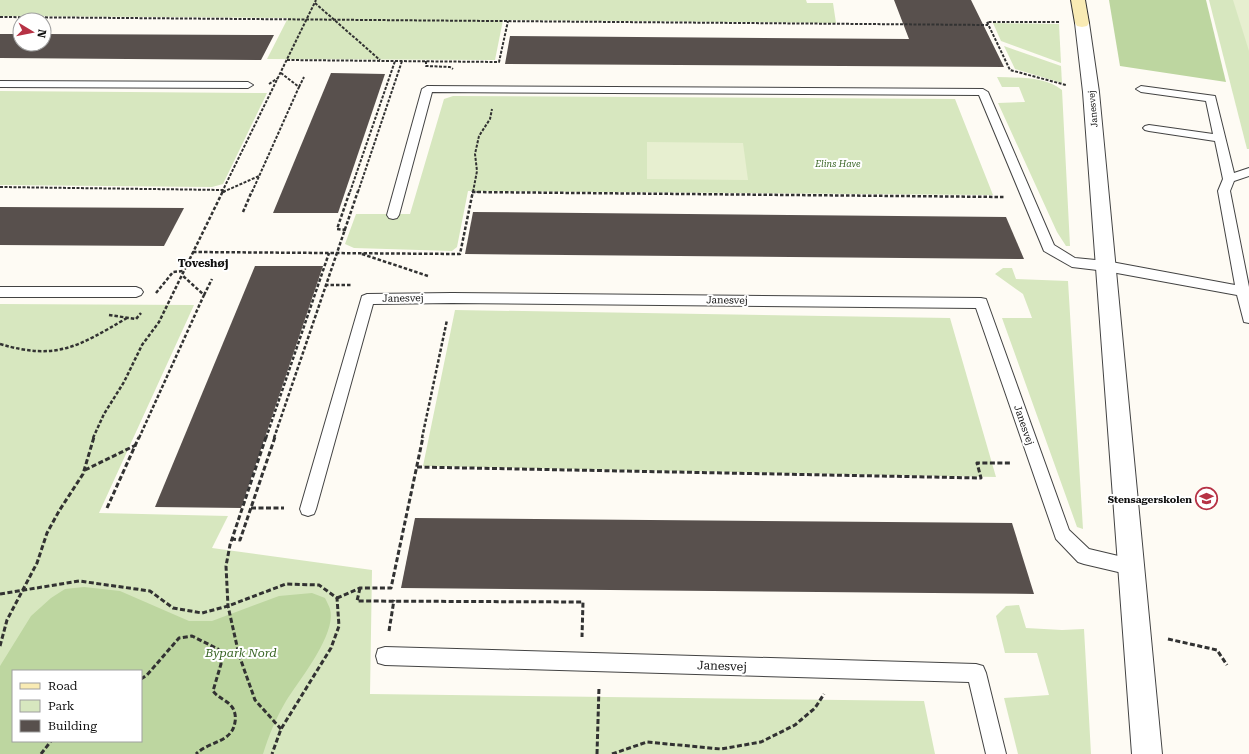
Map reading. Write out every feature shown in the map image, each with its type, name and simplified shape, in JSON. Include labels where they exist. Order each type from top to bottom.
[{"type":"street","name":"Janesvej","points":[[1078,0],[1091,92],[1147,754]]},
{"type":"lane","points":[[0,84],[248,85]]},
{"type":"lane","points":[[393,215],[427,89],[983,92],[1049,248],[1072,262],[1106,266],[1243,291]]},
{"type":"lane","points":[[1141,89],[1211,98],[1230,179],[1224,191],[1249,318]]},
{"type":"lane","points":[[1149,128],[1220,138]]},
{"type":"lane","points":[[1230,179],[1249,172]]},
{"type":"lane","points":[[0,292],[136,292]]},
{"type":"lane","name":"Janesvej","points":[[308,509],[367,299],[452,298],[981,303],[1062,534],[1084,556],[1131,567]]},
{"type":"lane","name":"Janesvej","points":[[385,656],[976,673],[996,754]]},
{"type":"path","points":[[0,646],[7,620],[37,563],[50,528],[84,470],[94,436],[104,414],[124,382],[142,345],[159,322],[316,0]]},
{"type":"path","points":[[314,3],[381,61]]},
{"type":"path","points":[[0,17],[988,25]]},
{"type":"path","points":[[287,60],[499,62],[508,21]]},
{"type":"path","points":[[988,25],[987,22],[1082,23]]},
{"type":"path","points":[[988,25],[1010,70],[1091,92]]},
{"type":"path","points":[[346,230],[337,229],[394,61]]},
{"type":"path","points":[[231,539],[240,540],[402,61]]},
{"type":"path","points":[[281,73],[299,87]]},
{"type":"path","points":[[243,212],[304,77]]},
{"type":"path","points":[[0,187],[223,191],[260,176]]},
{"type":"path","points":[[472,192],[1003,197]]},
{"type":"path","points":[[281,729],[255,700],[239,655],[228,606],[226,566],[231,539],[329,253]]},
{"type":"path","points":[[358,253],[446,282],[452,298]]},
{"type":"path","points":[[182,275],[204,295]]},
{"type":"path","points":[[108,508],[212,278]]},
{"type":"path","points":[[337,598],[360,588],[391,588],[448,316]]},
{"type":"path","points":[[0,344],[19,351],[46,353],[66,349],[89,340],[127,318]]},
{"type":"path","points":[[84,470],[136,445]]},
{"type":"path","points":[[417,467],[981,478],[977,463],[1037,464]]},
{"type":"path","points":[[251,508],[308,509]]},
{"type":"path","points":[[0,594],[79,581],[150,591],[173,608],[202,613],[228,606],[286,584],[319,585],[337,598]]},
{"type":"path","points":[[360,588],[357,601],[583,602],[581,661]]},
{"type":"path","points":[[272,754],[281,729],[331,648],[339,626],[337,598]]},
{"type":"path","points":[[385,656],[394,600]]},
{"type":"path","points":[[1136,632],[1217,650],[1227,665]]},
{"type":"path","points":[[142,678],[147,675],[179,638],[192,636],[218,649],[222,660],[213,691],[234,710],[236,721],[231,734],[224,740],[209,744],[196,754]]},
{"type":"path","points":[[612,754],[647,742],[721,749],[760,742],[795,725],[816,708],[838,669]]},
{"type":"path","points":[[597,754],[599,692]]},
{"type":"path","points":[[41,754],[50,742]]},
{"type":"green space","points":[[0,0],[806,0],[807,3],[833,3],[836,23],[503,20],[495,60],[267,59],[288,18],[52,16],[52,12],[12,12],[12,16],[0,16]]},
{"type":"green space","points":[[1109,0],[1206,0],[1226,82],[1120,66]]},
{"type":"green space","points":[[1209,0],[1249,0],[1249,149],[1247,149]]},
{"type":"green space","points":[[1233,0],[1249,0],[1249,51]]},
{"type":"green space","points":[[993,23],[1059,24],[1061,63],[1001,41]]},
{"type":"green space","points":[[1004,46],[1061,66],[1062,83],[1015,69]]},
{"type":"green space","points":[[997,77],[1039,80],[1055,85],[1062,90],[1070,246],[1066,246],[1057,232],[998,103],[1025,102],[1019,87],[1002,87]]},
{"type":"green space","points":[[0,91],[267,93],[223,184],[212,187],[0,185]]},
{"type":"green space","name":"Elins Have","points":[[453,96],[955,99],[993,195],[468,191],[457,247],[452,251],[354,248],[345,244],[356,214],[410,214],[444,99]]},
{"type":"green space","points":[[647,142],[743,143],[748,180],[647,179]]},
{"type":"green space","points":[[1003,268],[1012,268],[1016,279],[1068,281],[1083,529],[1077,527],[1002,318],[1032,318],[1023,294],[995,274]]},
{"type":"green space","name":"Bypark Nord","points":[[0,304],[194,305],[99,513],[228,516],[212,548],[372,570],[370,694],[924,701],[935,754],[0,754]]},
{"type":"green space","points":[[455,310],[950,318],[996,477],[423,466]]},
{"type":"green space","points":[[84,587],[120,591],[189,621],[212,621],[279,596],[312,593],[325,598],[330,609],[331,619],[323,644],[286,701],[270,733],[263,754],[0,754],[0,666],[31,616],[51,598],[65,589]]},
{"type":"green space","points":[[1019,605],[1026,628],[1062,630],[1084,629],[1091,754],[1018,754],[1004,698],[1049,695],[1037,653],[1005,653],[996,616],[1006,606]]},
{"type":"building","points":[[894,0],[971,0],[1004,67],[505,64],[510,36],[909,39]]},
{"type":"building","points":[[0,34],[12,34],[12,52],[52,52],[52,34],[274,35],[261,60],[0,58]]},
{"type":"building","points":[[331,73],[385,74],[338,213],[273,213]]},
{"type":"building","points":[[0,207],[184,208],[164,246],[0,245]]},
{"type":"building","points":[[473,212],[1006,217],[1024,259],[465,254]]},
{"type":"building","points":[[255,266],[323,266],[241,508],[155,507]]},
{"type":"building","points":[[415,518],[1012,523],[1034,594],[401,588]]},
{"type":"place","name":"Stensagerskolen","points":[[1207,499]]},
{"type":"district","name":"Toveshøj","points":[[203,263]]}]
